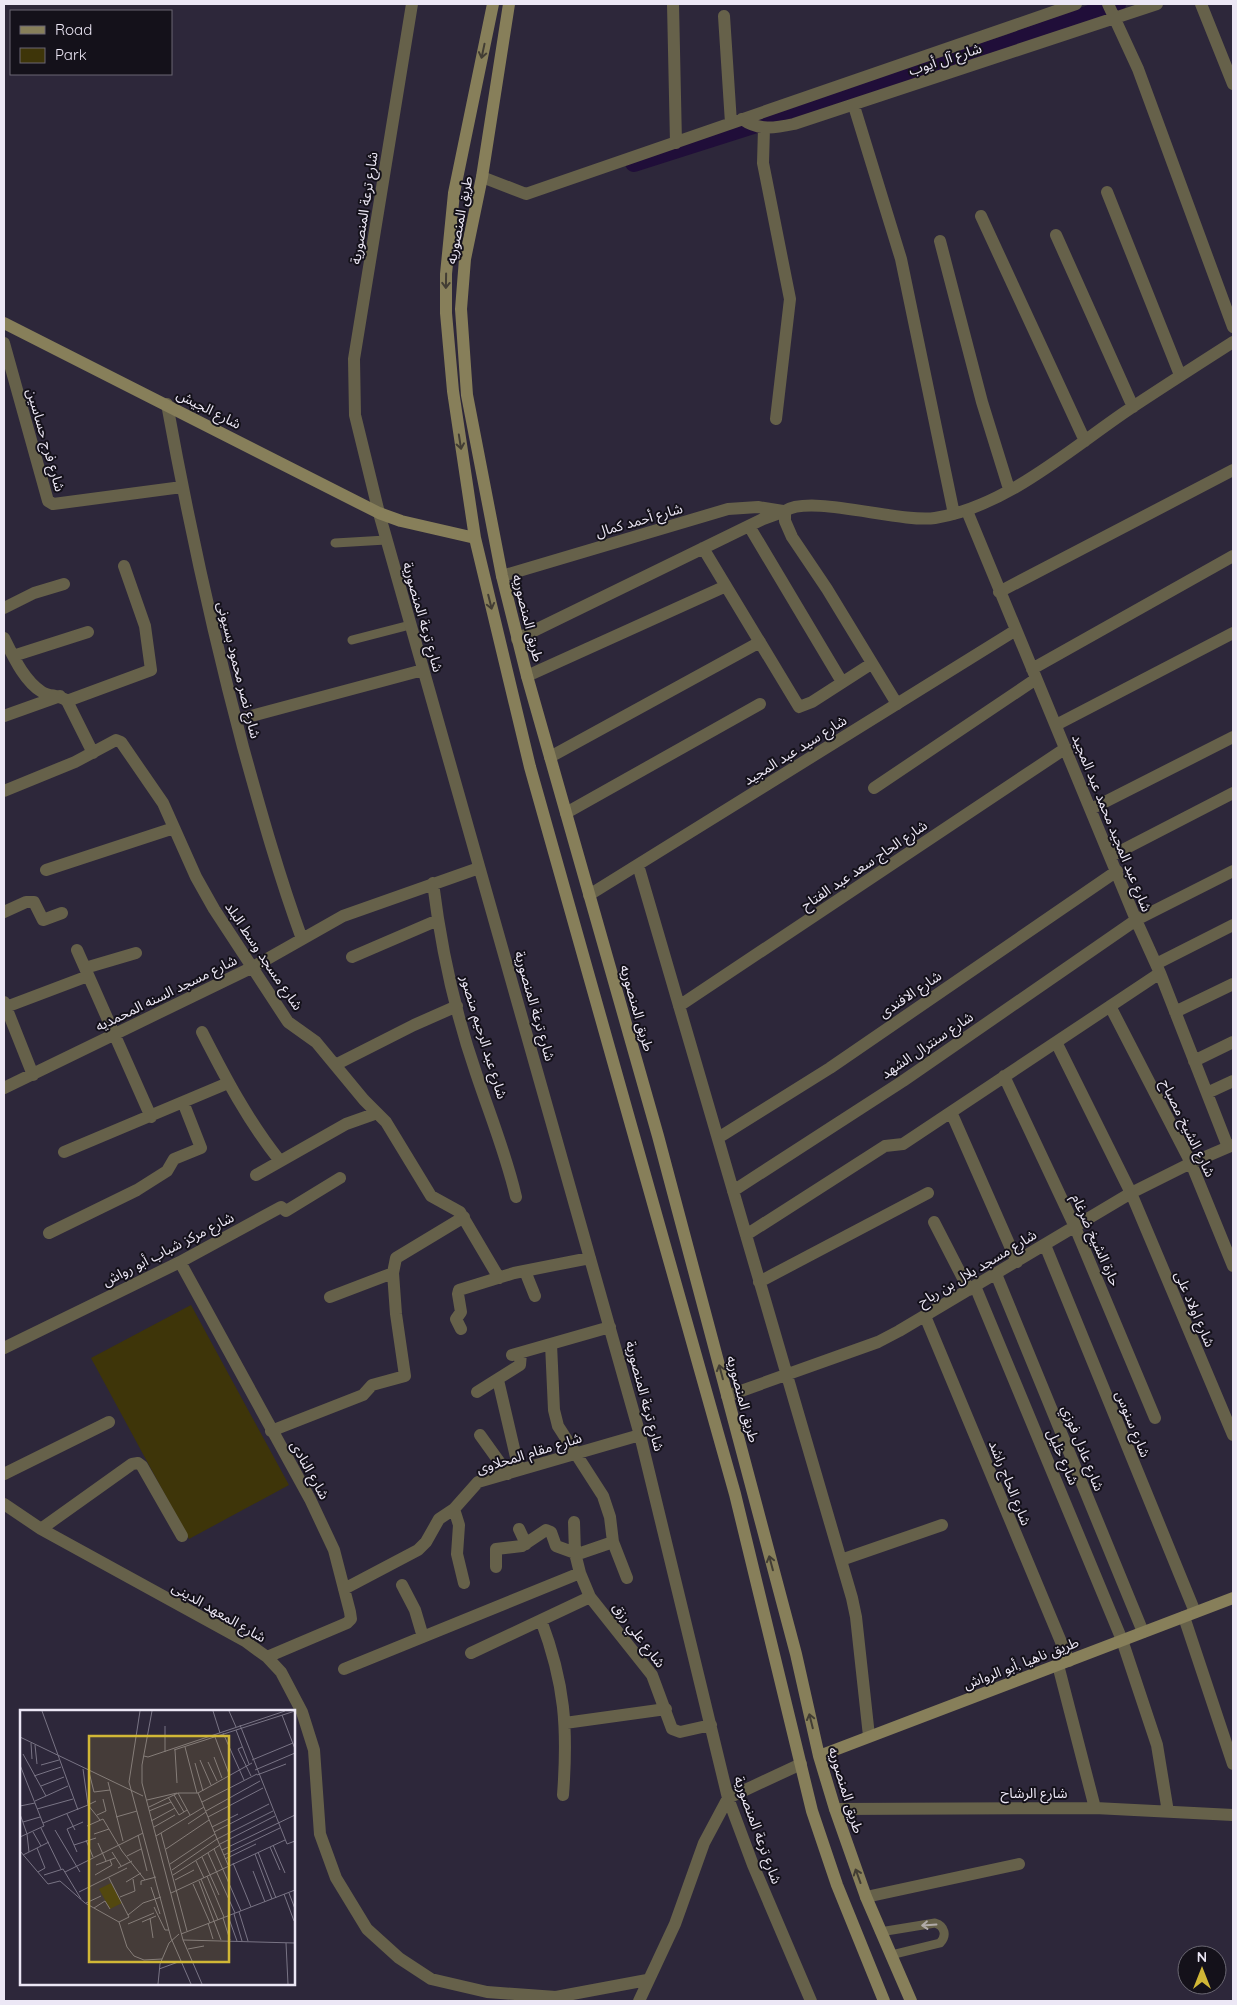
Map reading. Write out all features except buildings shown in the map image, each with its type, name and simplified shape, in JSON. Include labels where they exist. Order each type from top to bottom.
[{"type":"main road","name":"طريق المنصوريه","points":[[493,4],[454,193],[446,274],[446,313],[452,391],[475,538],[530,768],[735,1494],[812,1811],[834,1876],[884,2001]]},
{"type":"main road","name":"طريق المنصوريه","points":[[509,4],[482,178],[465,258],[461,338],[467,395],[502,576],[527,676],[658,1136],[796,1654],[819,1756],[835,1809],[866,1897],[911,2001]]},
{"type":"main road","points":[[473,98],[493,103]]},
{"type":"main road","name":"شارع الجيش","points":[[4,323],[379,513],[400,521],[475,538]]},
{"type":"main road","points":[[636,1141],[658,1136]]},
{"type":"main road","name":"طريق ناهيا ,أبو الرواش","points":[[819,1756],[1143,1632],[1232,1601]]},
{"type":"street","name":"شارع ترعة المنصورية","points":[[412,4],[354,359],[355,415],[386,540],[640,1434],[728,1798],[753,1865],[811,2001]]},
{"type":"street","points":[[674,4],[676,143]]},
{"type":"street","name":"شارع آل أيوب","points":[[482,178],[526,194],[1076,4]]},
{"type":"street","name":"شارع آل أيوب","points":[[764,128],[794,124],[854,106],[1111,11],[1157,4]]},
{"type":"street","points":[[1201,4],[1233,84]]},
{"type":"street","points":[[1111,11],[1138,68],[1233,327]]},
{"type":"street","points":[[724,16],[737,121],[764,128],[763,163],[790,299],[776,419]]},
{"type":"street","name":"شارع عبد المجيد محمد عبد المجيد","points":[[854,106],[901,258],[960,512],[1000,592],[1158,969],[1207,1093],[1231,1146]]},
{"type":"street","points":[[1107,192],[1180,375]]},
{"type":"street","points":[[981,216],[1085,441]]},
{"type":"street","points":[[1056,235],[1133,407]]},
{"type":"street","points":[[940,241],[982,402],[1009,489]]},
{"type":"street","name":"شارع فرج حساسين","points":[[4,342],[48,501],[60,503],[182,487]]},
{"type":"street","points":[[517,639],[748,526],[797,506],[816,506],[907,518],[933,518],[960,512],[1009,489],[1057,461],[1180,375],[1233,342]]},
{"type":"street","name":"شارع نصر محمود بسيونى","points":[[167,404],[194,549],[236,720],[285,892],[302,939]]},
{"type":"street","points":[[1000,592],[1233,470]]},
{"type":"street","name":"شارع أحمد كمال","points":[[502,576],[728,509],[758,507],[785,511]]},
{"type":"street","points":[[785,511],[785,521],[792,538],[827,589],[897,704]]},
{"type":"street","points":[[748,526],[842,682]]},
{"type":"street","points":[[703,548],[799,707],[808,704],[871,664]]},
{"type":"street","points":[[874,788],[1034,674],[1233,556]]},
{"type":"street","points":[[4,716],[151,670],[145,626],[124,566]]},
{"type":"street","points":[[4,608],[34,593],[64,584]]},
{"type":"street","points":[[527,676],[726,586]]},
{"type":"street","name":"شارع سيد عبد المجيد","points":[[589,895],[1016,630]]},
{"type":"street","points":[[12,656],[88,632]]},
{"type":"street","points":[[1056,725],[1233,633]]},
{"type":"street","points":[[4,638],[12,656],[24,674],[42,693],[63,699],[93,753],[4,791]]},
{"type":"street","points":[[550,757],[760,642]]},
{"type":"street","points":[[236,720],[423,670]]},
{"type":"street","points":[[566,813],[760,704]]},
{"type":"street","points":[[1091,809],[1233,737]]},
{"type":"street","name":"شارع مسجد وسط البلد","points":[[93,753],[116,740],[123,744],[163,803],[196,878],[214,909],[288,1022],[316,1042],[386,1122],[431,1196],[454,1207],[464,1217],[499,1278]]},
{"type":"street","name":"شارع الحاج سعد عبد الفتاح","points":[[679,1006],[1066,748]]},
{"type":"street","points":[[1111,856],[1233,793]]},
{"type":"street","points":[[46,870],[174,828]]},
{"type":"street","points":[[638,865],[841,1560],[856,1617],[869,1736]]},
{"type":"street","name":"شارع مسجد السنه المحمديه","points":[[4,1088],[253,967],[362,908],[479,868]]},
{"type":"street","name":"شارع الافندى","points":[[718,1138],[830,1068],[1117,871]]},
{"type":"street","name":"شارع سنترال الشهد","points":[[733,1191],[903,1081],[1136,920],[1233,871]]},
{"type":"street","name":"شارع عبد الرحيم منصور","points":[[434,883],[438,920],[456,1006],[476,1073],[501,1141],[516,1197]]},
{"type":"street","points":[[4,912],[29,901],[34,902],[43,920],[62,913]]},
{"type":"street","points":[[352,957],[438,920]]},
{"type":"street","points":[[746,1235],[885,1146],[903,1144],[1110,1006],[1158,969],[1233,926]]},
{"type":"street","points":[[77,950],[151,1117]]},
{"type":"street","points":[[32,1075],[5,1005],[136,953]]},
{"type":"street","points":[[1175,1012],[1233,984]]},
{"type":"street","points":[[335,1065],[414,1024],[456,1006]]},
{"type":"street","name":"شارع الشيخ مصباح","points":[[1110,1006],[1191,1163],[1233,1266]]},
{"type":"street","points":[[202,1032],[228,1083],[257,1132],[280,1161]]},
{"type":"street","name":"شارع اولاد على","points":[[1056,1042],[1131,1194],[1233,1435]]},
{"type":"street","points":[[1194,1061],[1233,1042]]},
{"type":"street","name":"حارة الشيخ ضرغام","points":[[1004,1076],[1075,1227],[1155,1418]]},
{"type":"street","points":[[1207,1093],[1233,1081]]},
{"type":"street","points":[[64,1152],[228,1083]]},
{"type":"street","points":[[48,1233],[137,1190],[167,1171],[176,1158],[200,1149],[202,1145],[184,1102]]},
{"type":"street","points":[[950,1112],[1017,1262]]},
{"type":"street","points":[[256,1174],[346,1124],[378,1113]]},
{"type":"street","name":"شارع مسجد بلال بن رباح","points":[[727,1396],[878,1342],[1131,1194],[1191,1163],[1231,1146]]},
{"type":"street","name":"شارع مركز شباب أبو رواش","points":[[4,1348],[180,1262],[281,1207],[286,1211],[340,1178]]},
{"type":"street","points":[[759,1282],[928,1193]]},
{"type":"street","points":[[272,1431],[363,1395],[372,1384],[405,1376],[392,1274],[396,1258],[464,1217]]},
{"type":"street","name":"شارع خليل","points":[[934,1222],[972,1288],[1122,1640],[1156,1744],[1168,1812]]},
{"type":"street","name":"شارع سنوس","points":[[1045,1245],[1190,1615],[1233,1764]]},
{"type":"street","points":[[461,1329],[456,1319],[462,1312],[458,1292],[525,1271],[590,1258]]},
{"type":"street","name":"شارع النادى","points":[[180,1262],[310,1499],[334,1550],[351,1619],[347,1624],[267,1657]]},
{"type":"street","points":[[525,1271],[535,1296]]},
{"type":"street","points":[[330,1297],[392,1274]]},
{"type":"street","name":"شارع عادل فوزي","points":[[996,1274],[1143,1632]]},
{"type":"street","name":"شارع الحاج راشد","points":[[925,1316],[1063,1663],[1095,1808]]},
{"type":"street","points":[[477,1392],[520,1365],[516,1354],[610,1327]]},
{"type":"street","points":[[551,1344],[554,1410],[558,1426],[604,1496],[610,1517],[613,1542],[628,1578]]},
{"type":"street","points":[[498,1380],[514,1472]]},
{"type":"street","points":[[4,1474],[109,1422]]},
{"type":"street","name":"شارع مقام المحلاوى","points":[[344,1589],[418,1550],[426,1542],[439,1519],[454,1509],[478,1482],[640,1434]]},
{"type":"street","points":[[480,1435],[514,1472]]},
{"type":"street","points":[[41,1529],[132,1464],[138,1463],[142,1466],[182,1536]]},
{"type":"street","name":"شارع المعهد الدينى","points":[[4,1504],[41,1529],[245,1641],[267,1657],[281,1672],[302,1712],[314,1750],[320,1834],[336,1878],[367,1929],[399,1958],[431,1979],[487,1992],[556,1997],[647,1980]]},
{"type":"street","points":[[454,1509],[459,1525],[458,1554],[464,1584]]},
{"type":"street","name":"شارع علي رزق","points":[[574,1522],[575,1553],[580,1573],[590,1597],[652,1675],[671,1727],[675,1732],[711,1725]]},
{"type":"street","points":[[841,1560],[942,1525]]},
{"type":"street","points":[[519,1529],[526,1544]]},
{"type":"street","points":[[496,1567],[496,1549],[518,1548],[548,1530],[551,1532],[555,1545],[575,1553],[613,1542]]},
{"type":"street","points":[[344,1669],[580,1573]]},
{"type":"street","points":[[402,1585],[415,1610],[423,1637]]},
{"type":"street","points":[[471,1654],[590,1597]]},
{"type":"street","points":[[541,1620],[554,1654],[564,1701],[566,1748],[562,1795]]},
{"type":"street","points":[[565,1724],[666,1709]]},
{"type":"street","points":[[639,2001],[647,1980],[675,1924],[704,1843],[728,1798],[801,1764]]},
{"type":"street","name":"شارع الرشاح","points":[[835,1809],[1095,1808],[1233,1815]]},
{"type":"street","points":[[866,1897],[1020,1864]]},
{"type":"lane","points":[[335,543],[386,540]]},
{"type":"lane","points":[[352,640],[410,625]]},
{"type":"lane","points":[[880,1932],[939,1924],[944,1932],[943,1940],[940,1944],[891,1955]]},
{"type":"green space","points":[[191,1305],[289,1485],[189,1539],[91,1358]]},
{"type":"waterway","points":[[634,163],[1010,43],[1117,4]]}]
